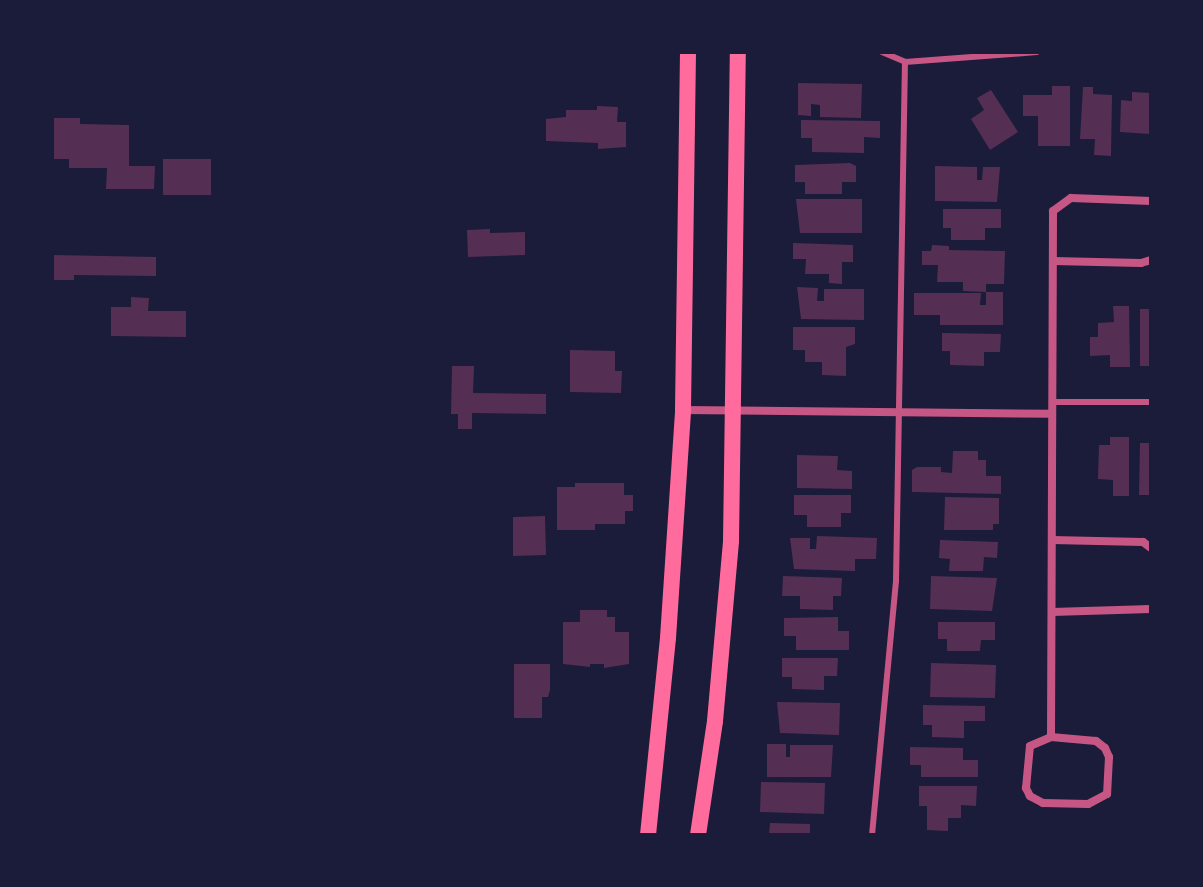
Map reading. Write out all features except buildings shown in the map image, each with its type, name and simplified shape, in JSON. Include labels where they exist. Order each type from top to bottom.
[{"type":"main road","points":[[648,835],[668,638],[683,410],[688,52]]},
{"type":"main road","points":[[698,835],[715,721],[731,541],[738,52]]},
{"type":"street","points":[[1051,737],[1053,211],[1059,203],[1071,198],[1151,201]]},
{"type":"street","points":[[1053,261],[1141,263],[1151,260]]},
{"type":"street","points":[[683,410],[1052,414]]},
{"type":"street","points":[[1052,540],[1143,542],[1151,548]]},
{"type":"street","points":[[1052,612],[1151,609]]},
{"type":"street","points":[[1051,737],[1096,741],[1105,748],[1109,757],[1107,794],[1088,804],[1043,803],[1030,796],[1026,788],[1030,746],[1051,737]]},
{"type":"lane","points":[[882,52],[905,62],[1037,52]]},
{"type":"lane","points":[[872,835],[896,581],[902,412],[905,62]]},
{"type":"lane","points":[[1052,402],[1151,402]]}]
